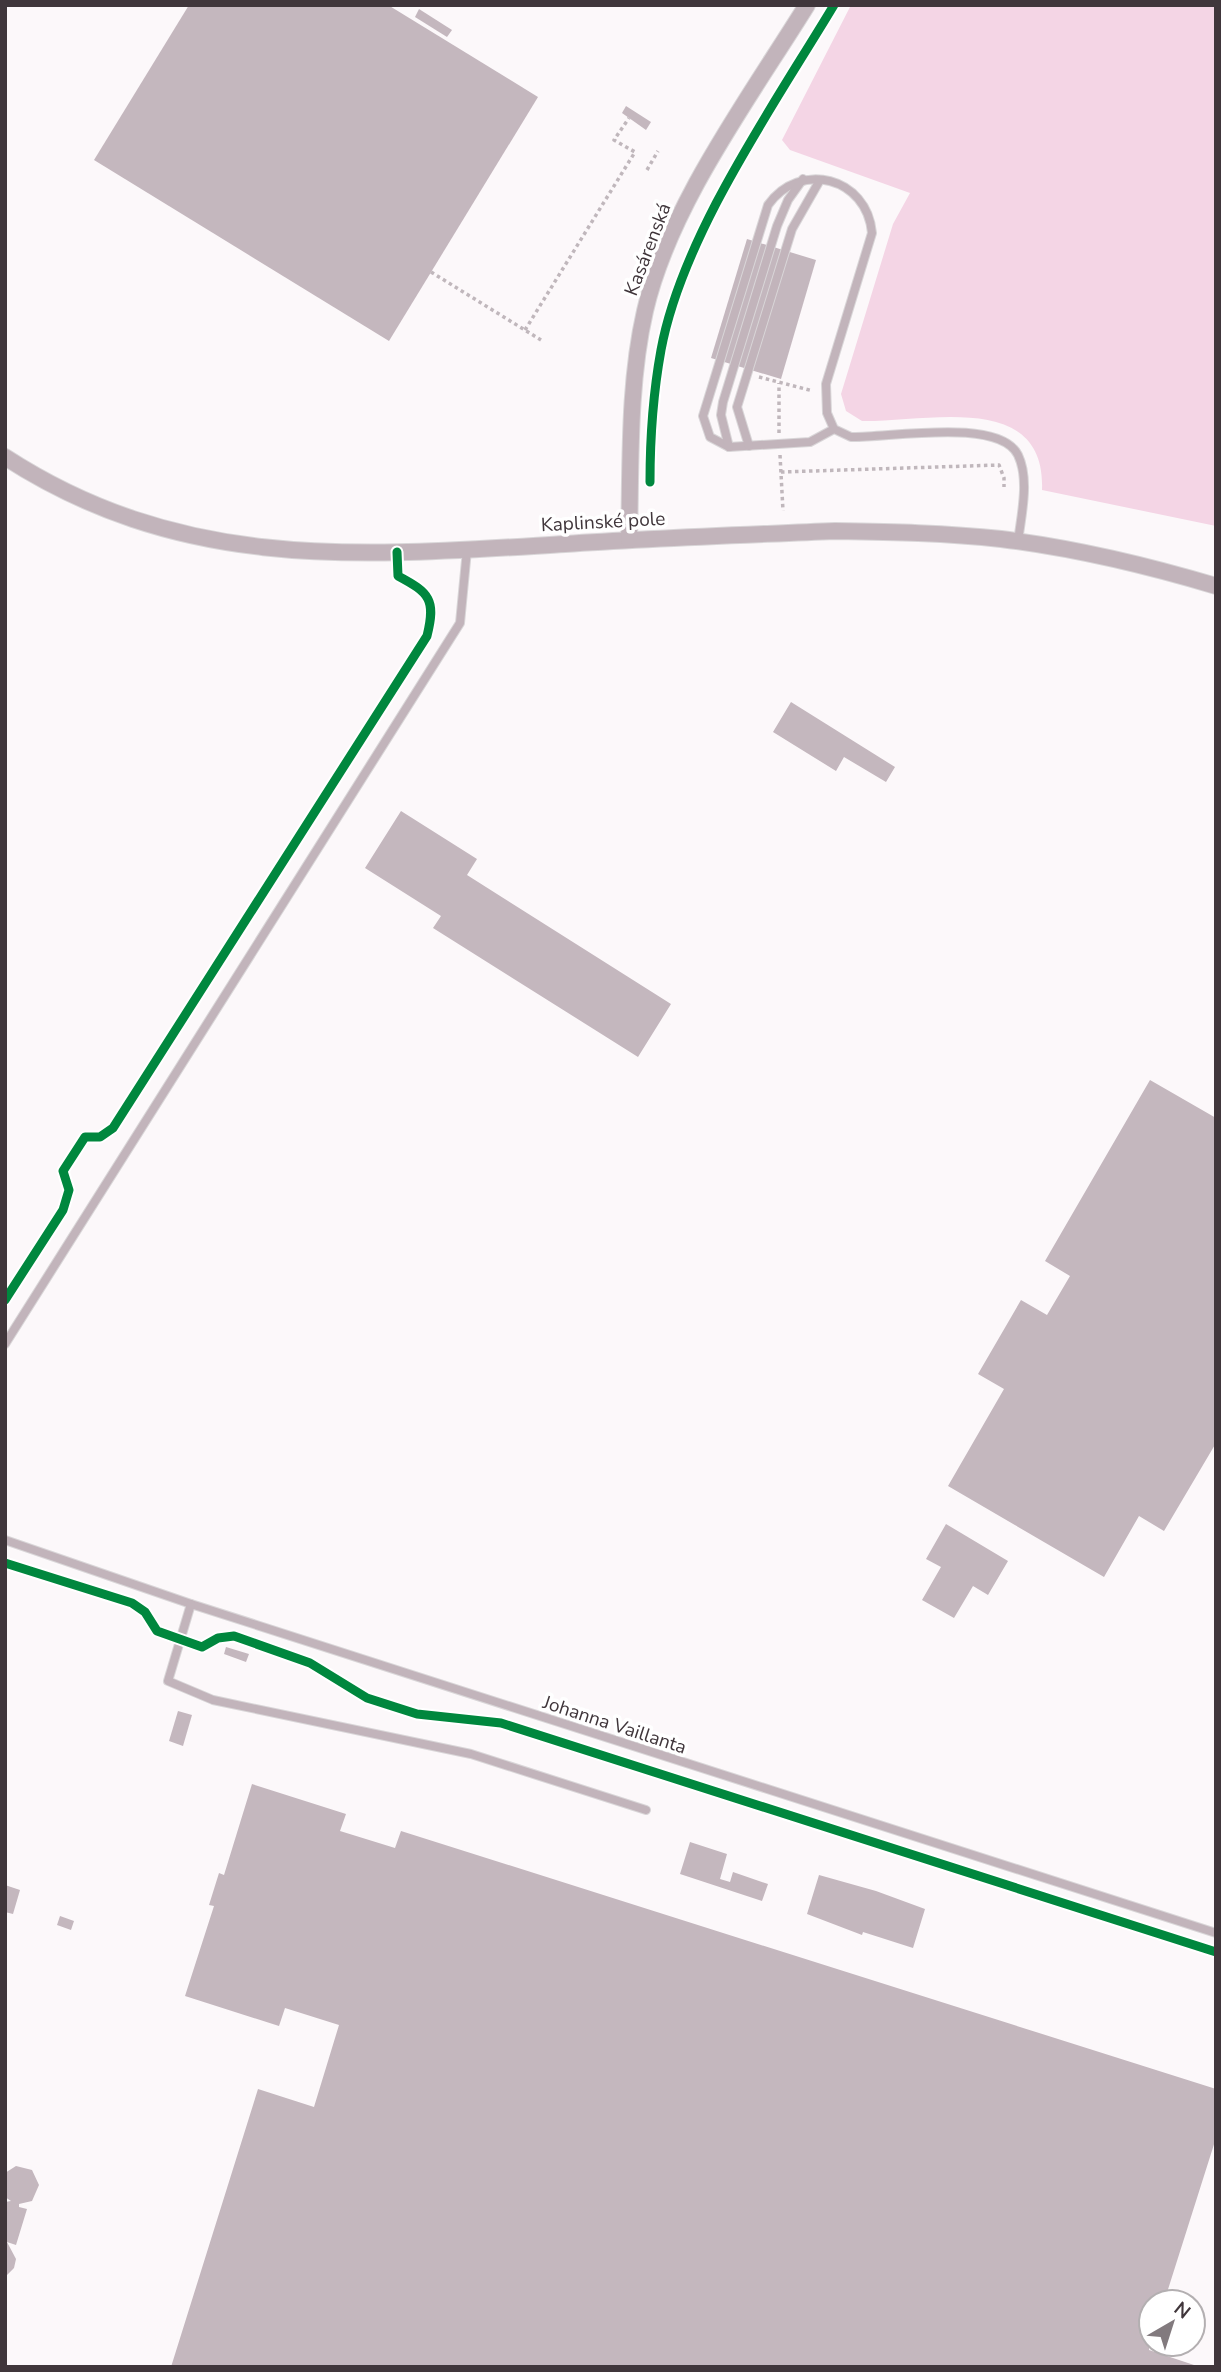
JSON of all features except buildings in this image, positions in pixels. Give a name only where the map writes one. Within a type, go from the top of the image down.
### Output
[{"type":"street","name":"Kasárenská","points":[[629,540],[636,361],[645,309],[682,212],[807,5]]},
{"type":"street","name":"Kaplinské pole","points":[[5,457],[94,505],[159,528],[242,547],[339,554],[835,531],[950,535],[1018,542],[1124,561],[1216,586]]},
{"type":"lane","points":[[729,447],[722,415],[723,402],[770,246],[785,206],[803,179]]},
{"type":"lane","points":[[834,429],[810,442],[729,447],[719,444],[705,428],[703,416],[768,205],[788,183],[803,179],[820,180],[848,189],[866,208],[871,221],[872,233],[825,392],[827,413],[834,429],[851,437],[981,432],[1003,439],[1018,454],[1021,464],[1023,498],[1018,542]]},
{"type":"lane","points":[[749,446],[737,407],[792,229],[820,180]]},
{"type":"lane","points":[[5,1344],[460,623],[467,550]]},
{"type":"lane","name":"Johanna Vaillanta","points":[[5,1540],[191,1604],[1216,1933]]},
{"type":"lane","points":[[191,1604],[168,1681],[214,1700],[471,1754],[646,1810]]},
{"type":"path","points":[[525,330],[635,152],[614,140],[629,118]]},
{"type":"path","points":[[647,170],[658,151]]},
{"type":"path","points":[[431,272],[541,340]]},
{"type":"path","points":[[747,373],[800,389],[825,392]]},
{"type":"path","points":[[783,511],[781,474],[999,465],[1004,487]]},
{"type":"shaded area","points":[[851,5],[1216,5],[1216,526],[1042,490],[1038,458],[1025,437],[1004,424],[978,418],[949,417],[862,421],[846,411],[841,394],[893,224],[910,193],[790,150],[782,140]]},
{"type":"cycle path","points":[[650,482],[652,416],[661,350],[688,262],[733,172],[834,5]]},
{"type":"cycle path","points":[[5,1300],[63,1210],[69,1190],[63,1171],[85,1137],[100,1137],[113,1128],[427,636],[431,614],[428,599],[417,587],[398,576],[397,552]]},
{"type":"cycle path","points":[[5,1563],[132,1603],[145,1612],[157,1631],[202,1647],[218,1638],[234,1636],[310,1663],[367,1698],[417,1714],[501,1723],[1216,1952]]}]
